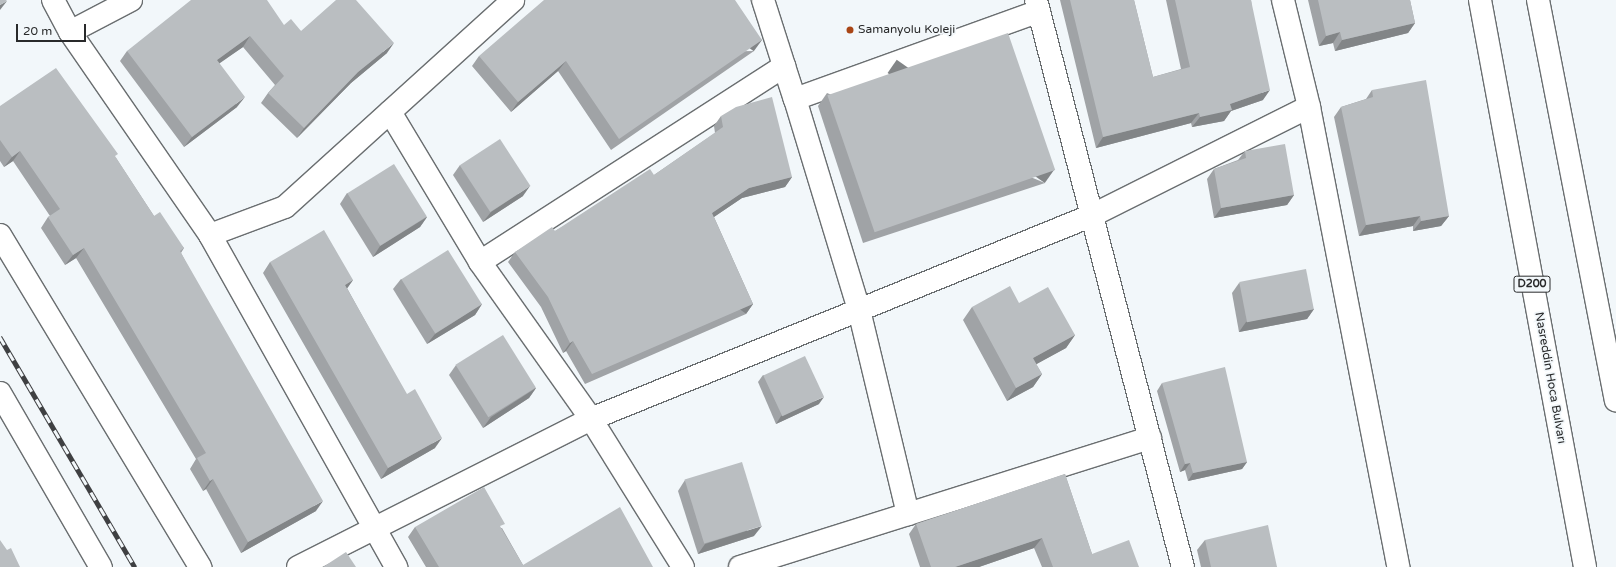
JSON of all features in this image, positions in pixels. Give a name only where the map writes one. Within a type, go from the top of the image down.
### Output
[{"type":"main road","points":[[53,0],[70,32],[210,235],[372,527],[396,567]]},
{"type":"main road","points":[[70,32],[131,0]]},
{"type":"main road","points":[[210,235],[285,206],[513,0]]},
{"type":"main road","points":[[763,0],[795,99],[859,310],[908,514]]},
{"type":"main road","points":[[1283,0],[1309,107],[1398,567]]},
{"type":"main road","name":"Nasreddin Hoca Bulvarı","points":[[1480,0],[1585,567]]},
{"type":"main road","points":[[1538,0],[1616,400]]},
{"type":"main road","points":[[795,99],[1038,6],[1183,567]]},
{"type":"main road","points":[[480,262],[784,66]]},
{"type":"main road","points":[[298,567],[372,527],[591,419],[1093,215],[1309,107]]},
{"type":"main road","points":[[390,112],[480,262],[591,419],[683,567]]},
{"type":"main road","points":[[0,235],[200,567]]},
{"type":"main road","points":[[0,393],[100,567]]},
{"type":"main road","points":[[740,567],[1150,438]]},
{"type":"building","points":[[0,0],[6,0],[7,1],[0,5]]},
{"type":"building","points":[[191,0],[267,0],[284,25],[291,19],[301,31],[336,0],[356,0],[394,43],[358,72],[304,128],[268,93],[284,76],[250,36],[217,60],[245,97],[192,137],[127,51]]},
{"type":"building","points":[[544,0],[735,0],[762,40],[619,139],[566,61],[518,102],[479,56]]},
{"type":"building","points":[[1070,0],[1134,0],[1153,77],[1190,67],[1175,0],[1251,0],[1270,90],[1230,104],[1232,110],[1200,117],[1199,113],[1103,137]]},
{"type":"building","points":[[1318,0],[1410,0],[1415,23],[1342,40],[1340,32],[1326,36]]},
{"type":"building","points":[[1008,33],[1055,170],[875,232],[827,95]]},
{"type":"building","points":[[56,68],[118,154],[115,156],[154,216],[160,212],[184,248],[180,251],[323,501],[248,542],[213,479],[210,481],[197,458],[206,453],[84,248],[73,255],[48,217],[60,209],[20,151],[12,157],[0,140],[0,106]]},
{"type":"building","points":[[1426,80],[1449,216],[1421,221],[1420,216],[1366,225],[1341,107],[1373,97],[1372,90]]},
{"type":"building","points":[[772,97],[792,177],[749,188],[712,213],[753,304],[592,374],[573,341],[570,343],[548,297],[515,252],[552,227],[555,231],[650,169],[654,175],[723,127],[721,116],[736,107]]},
{"type":"building","points":[[500,139],[530,186],[490,212],[460,165]]},
{"type":"building","points":[[1285,144],[1294,195],[1221,208],[1214,169],[1246,158],[1245,151]]},
{"type":"building","points":[[394,164],[427,217],[380,246],[347,193]]},
{"type":"building","points":[[324,230],[353,280],[345,285],[407,394],[415,389],[442,438],[388,468],[270,262]]},
{"type":"building","points":[[448,250],[482,304],[435,333],[401,279]]},
{"type":"building","points":[[1306,269],[1314,309],[1247,322],[1239,282]]},
{"type":"building","points":[[1010,286],[1019,303],[1048,287],[1075,335],[1033,358],[1042,374],[1016,388],[972,307]]},
{"type":"building","points":[[503,335],[536,388],[488,417],[456,365]]},
{"type":"building","points":[[805,356],[824,397],[782,416],[763,375]]},
{"type":"building","points":[[1225,367],[1247,462],[1193,473],[1190,463],[1185,464],[1162,383]]},
{"type":"building","points":[[742,462],[762,526],[704,544],[685,480]]},
{"type":"building","points":[[1065,474],[1092,554],[1129,540],[1139,567],[1053,567],[1042,538],[955,567],[931,567],[916,524]]},
{"type":"building","points":[[484,487],[505,524],[500,526],[523,565],[620,507],[653,567],[439,567],[415,527]]},
{"type":"building","points":[[1268,525],[1277,567],[1211,567],[1205,540]]},
{"type":"building","points":[[0,540],[7,550],[11,548],[20,567],[0,567]]},
{"type":"building","points":[[346,552],[356,567],[323,567]]},
{"type":"railway","points":[[0,337],[135,567]]},
{"type":"place","name":"Samanyolu Koleji","points":[[850,30]]}]
